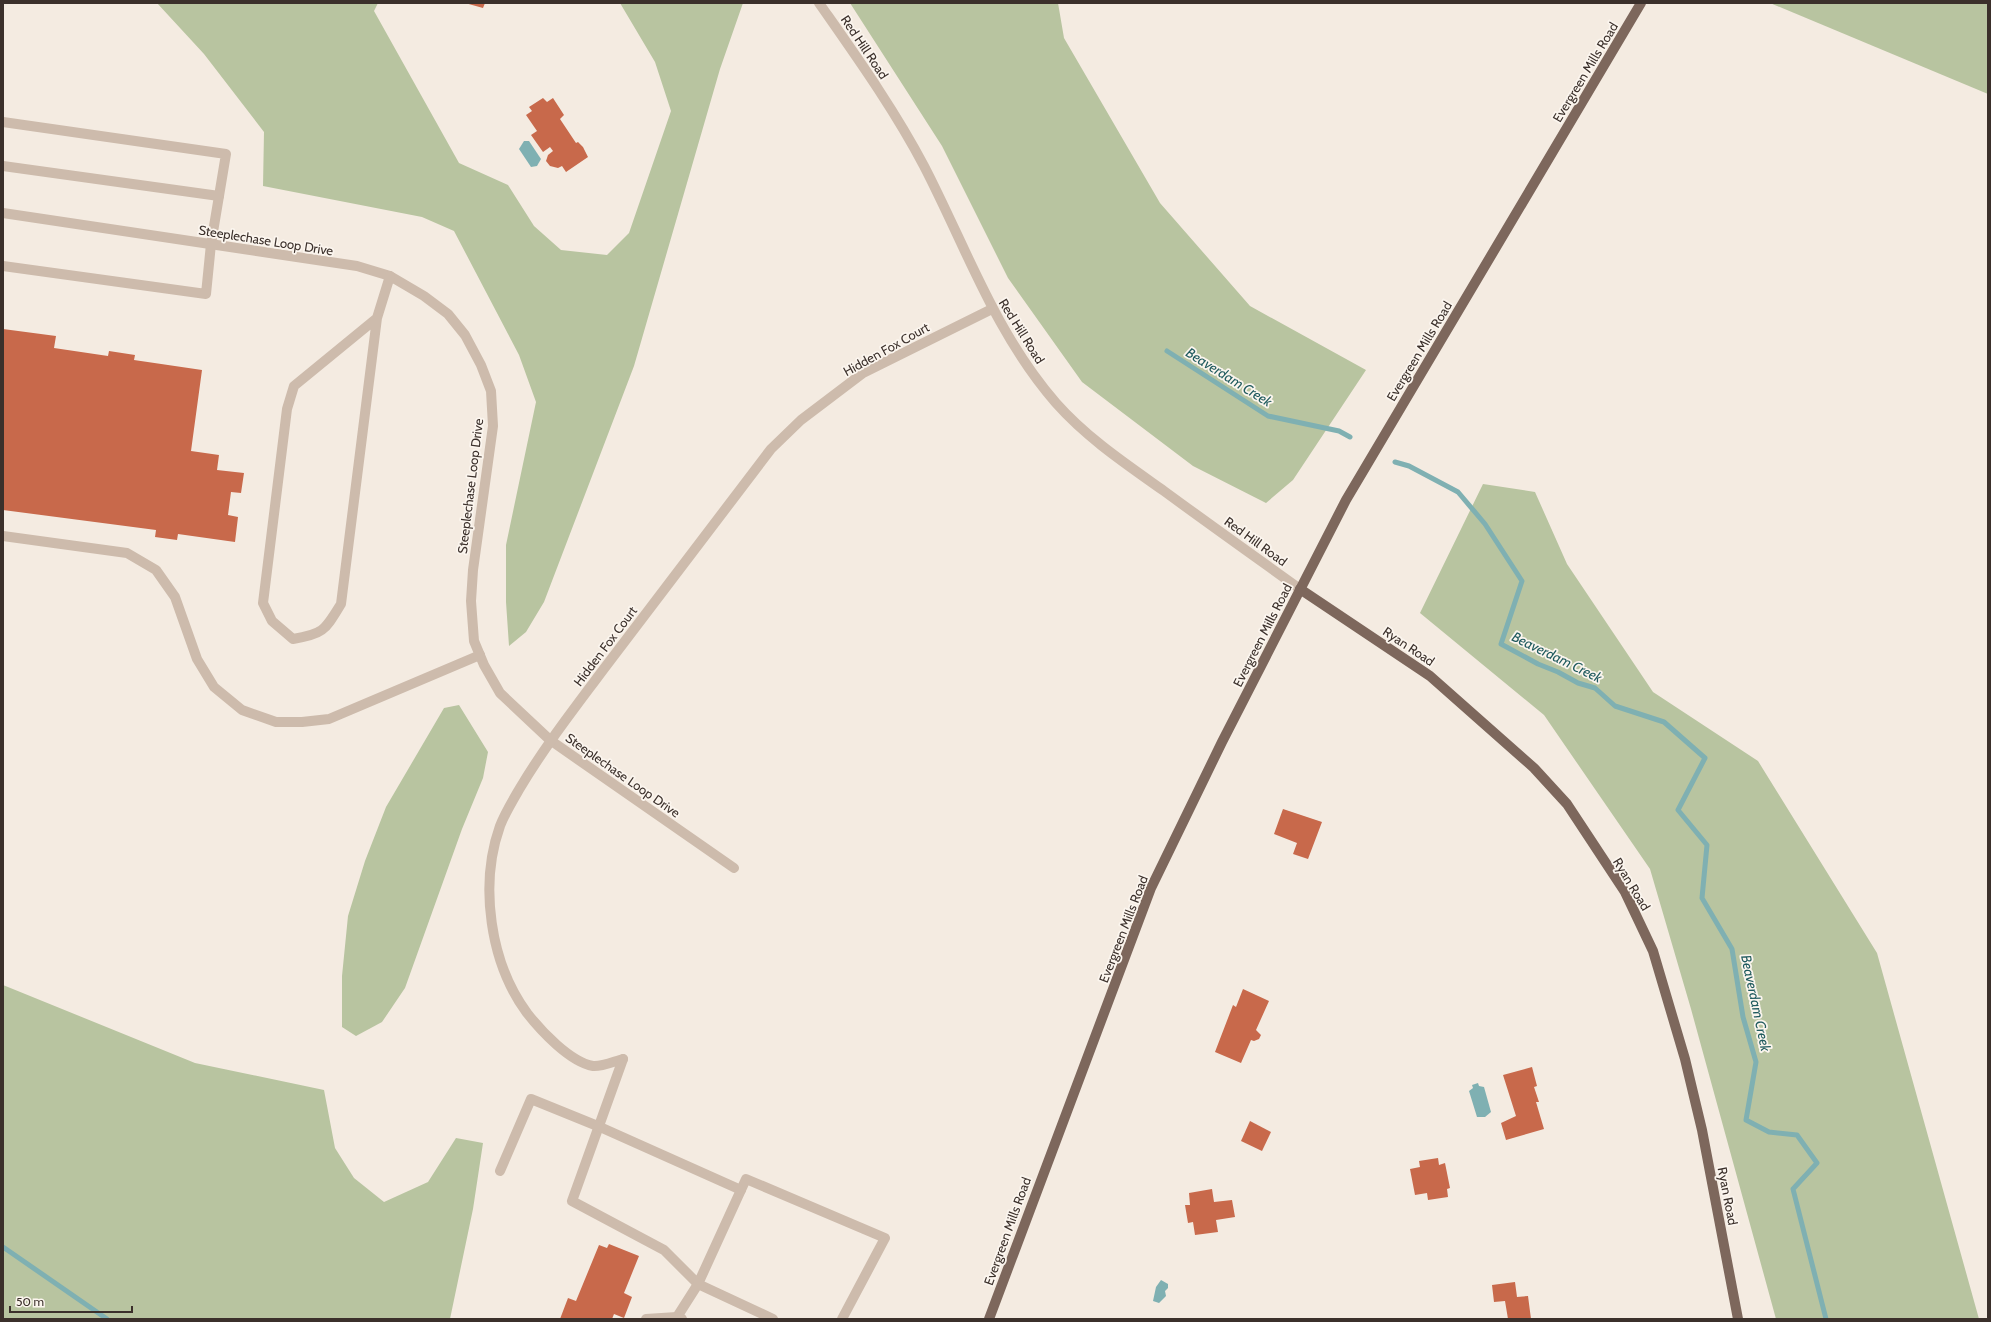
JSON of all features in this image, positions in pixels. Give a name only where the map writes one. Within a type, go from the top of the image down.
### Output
[{"type":"main road","name":"Evergreen Mills Road","points":[[989,1319],[1152,888],[1222,742],[1346,500],[1642,3]]},
{"type":"main road","name":"Ryan Road","points":[[1300,588],[1430,676],[1534,768],[1567,804],[1625,892],[1654,952],[1685,1059],[1703,1137],[1738,1319]]},
{"type":"street","name":"Red Hill Road","points":[[819,3],[886,100],[925,167],[992,309],[1016,350],[1056,403],[1084,432],[1300,588]]},
{"type":"street","points":[[3,122],[226,154],[211,244],[206,294],[3,266]]},
{"type":"street","points":[[3,166],[219,196]]},
{"type":"street","name":"Steeplechase Loop Drive","points":[[3,213],[357,266],[390,276],[424,296],[448,314],[465,335],[481,365],[491,391],[493,426],[473,570],[471,601],[474,641],[480,655],[500,692],[550,740],[734,868]]},
{"type":"street","points":[[377,318],[294,386],[287,409],[263,603],[272,621],[293,639],[314,635],[327,628],[341,604],[377,318],[390,276]]},
{"type":"street","name":"Hidden Fox Court","points":[[600,1127],[606,1105],[624,1059],[594,1066],[572,1057],[549,1038],[526,1012],[501,960],[492,929],[489,890],[492,860],[500,826],[550,740],[771,449],[796,424],[830,397],[863,374],[992,309]]},
{"type":"street","points":[[3,536],[127,553],[156,570],[175,597],[197,659],[214,687],[242,710],[276,722],[302,722],[329,719],[480,655]]},
{"type":"street","points":[[500,1170],[531,1099],[600,1127],[741,1190]]},
{"type":"street","points":[[600,1127],[572,1201],[664,1250],[698,1284],[773,1319]]},
{"type":"street","points":[[646,1319],[679,1318],[698,1284],[746,1179],[885,1238],[842,1319]]},
{"type":"green space","points":[[157,3],[378,3],[374,11],[459,163],[508,185],[534,226],[561,250],[607,255],[629,233],[671,111],[655,62],[620,3],[743,3],[720,69],[634,366],[544,602],[526,632],[509,646],[506,602],[506,545],[536,402],[519,355],[454,231],[422,217],[263,186],[264,132],[204,54]]},
{"type":"green space","points":[[850,3],[1058,3],[1064,38],[1160,203],[1250,306],[1366,370],[1293,480],[1266,503],[1193,466],[1082,382],[1008,278],[942,146]]},
{"type":"green space","points":[[1770,3],[1988,3],[1988,94]]},
{"type":"green space","points":[[1483,484],[1535,492],[1567,564],[1653,692],[1758,761],[1877,953],[1979,1319],[1776,1319],[1691,1009],[1650,869],[1544,715],[1420,613]]},
{"type":"green space","points":[[459,705],[488,752],[483,778],[462,829],[405,988],[382,1022],[356,1036],[342,1027],[342,976],[348,916],[365,861],[386,807],[444,708]]},
{"type":"green space","points":[[3,985],[195,1063],[324,1090],[335,1148],[354,1178],[384,1202],[428,1182],[456,1138],[483,1143],[473,1209],[450,1319],[3,1319]]},
{"type":"water","points":[[524,141],[529,141],[541,159],[537,166],[531,167],[519,149]]},
{"type":"water","points":[[1478,1083],[1479,1086],[1484,1087],[1491,1112],[1485,1117],[1477,1117],[1469,1091],[1473,1088],[1472,1085]]},
{"type":"water","points":[[1161,1280],[1168,1284],[1168,1288],[1165,1291],[1166,1296],[1159,1303],[1153,1301],[1156,1287]]},
{"type":"building","points":[[465,3],[485,3],[483,8]]},
{"type":"building","points":[[543,98],[547,102],[553,98],[564,115],[560,119],[576,143],[578,142],[583,147],[588,157],[566,172],[562,166],[558,168],[550,166],[546,161],[548,155],[553,151],[550,147],[543,152],[531,135],[537,131],[526,115],[532,111],[529,107]]},
{"type":"building","points":[[3,329],[56,336],[54,348],[108,356],[109,351],[135,355],[134,360],[202,370],[191,451],[219,455],[217,470],[244,473],[241,493],[231,492],[228,515],[238,517],[235,542],[178,534],[177,540],[155,537],[156,530],[3,510]]},
{"type":"building","points":[[1283,809],[1322,822],[1308,859],[1293,854],[1297,843],[1274,834]]},
{"type":"building","points":[[1243,989],[1269,1001],[1256,1030],[1261,1035],[1259,1039],[1254,1041],[1251,1040],[1241,1063],[1215,1052],[1233,1005],[1236,1007]]},
{"type":"building","points":[[1532,1067],[1537,1086],[1534,1087],[1539,1102],[1536,1102],[1544,1129],[1506,1140],[1501,1123],[1516,1116],[1503,1075]]},
{"type":"building","points":[[1250,1121],[1271,1132],[1262,1151],[1241,1141]]},
{"type":"building","points":[[1438,1158],[1439,1165],[1445,1163],[1450,1188],[1447,1189],[1448,1197],[1428,1200],[1427,1193],[1415,1195],[1410,1169],[1420,1167],[1419,1161]]},
{"type":"building","points":[[1212,1189],[1214,1202],[1232,1200],[1235,1217],[1216,1220],[1218,1232],[1195,1235],[1193,1222],[1188,1223],[1185,1205],[1190,1205],[1189,1193]]},
{"type":"building","points":[[609,1244],[639,1256],[624,1293],[632,1297],[624,1318],[614,1314],[612,1319],[560,1319],[568,1298],[576,1301],[599,1245],[607,1248]]},
{"type":"building","points":[[1515,1282],[1517,1297],[1528,1296],[1531,1319],[1508,1319],[1505,1301],[1494,1302],[1492,1285]]},
{"type":"waterway","name":"Beaverdam Creek","points":[[1167,351],[1268,416],[1339,431],[1350,437]]},
{"type":"waterway","name":"Beaverdam Creek","points":[[1395,462],[1409,466],[1458,492],[1485,524],[1522,581],[1501,644],[1578,683],[1595,688],[1615,706],[1664,722],[1705,758],[1678,810],[1707,845],[1702,898],[1732,949],[1743,1017],[1756,1062],[1746,1120],[1769,1132],[1797,1135],[1817,1163],[1793,1189],[1826,1319]]},
{"type":"waterway","points":[[3,1247],[107,1319]]}]
